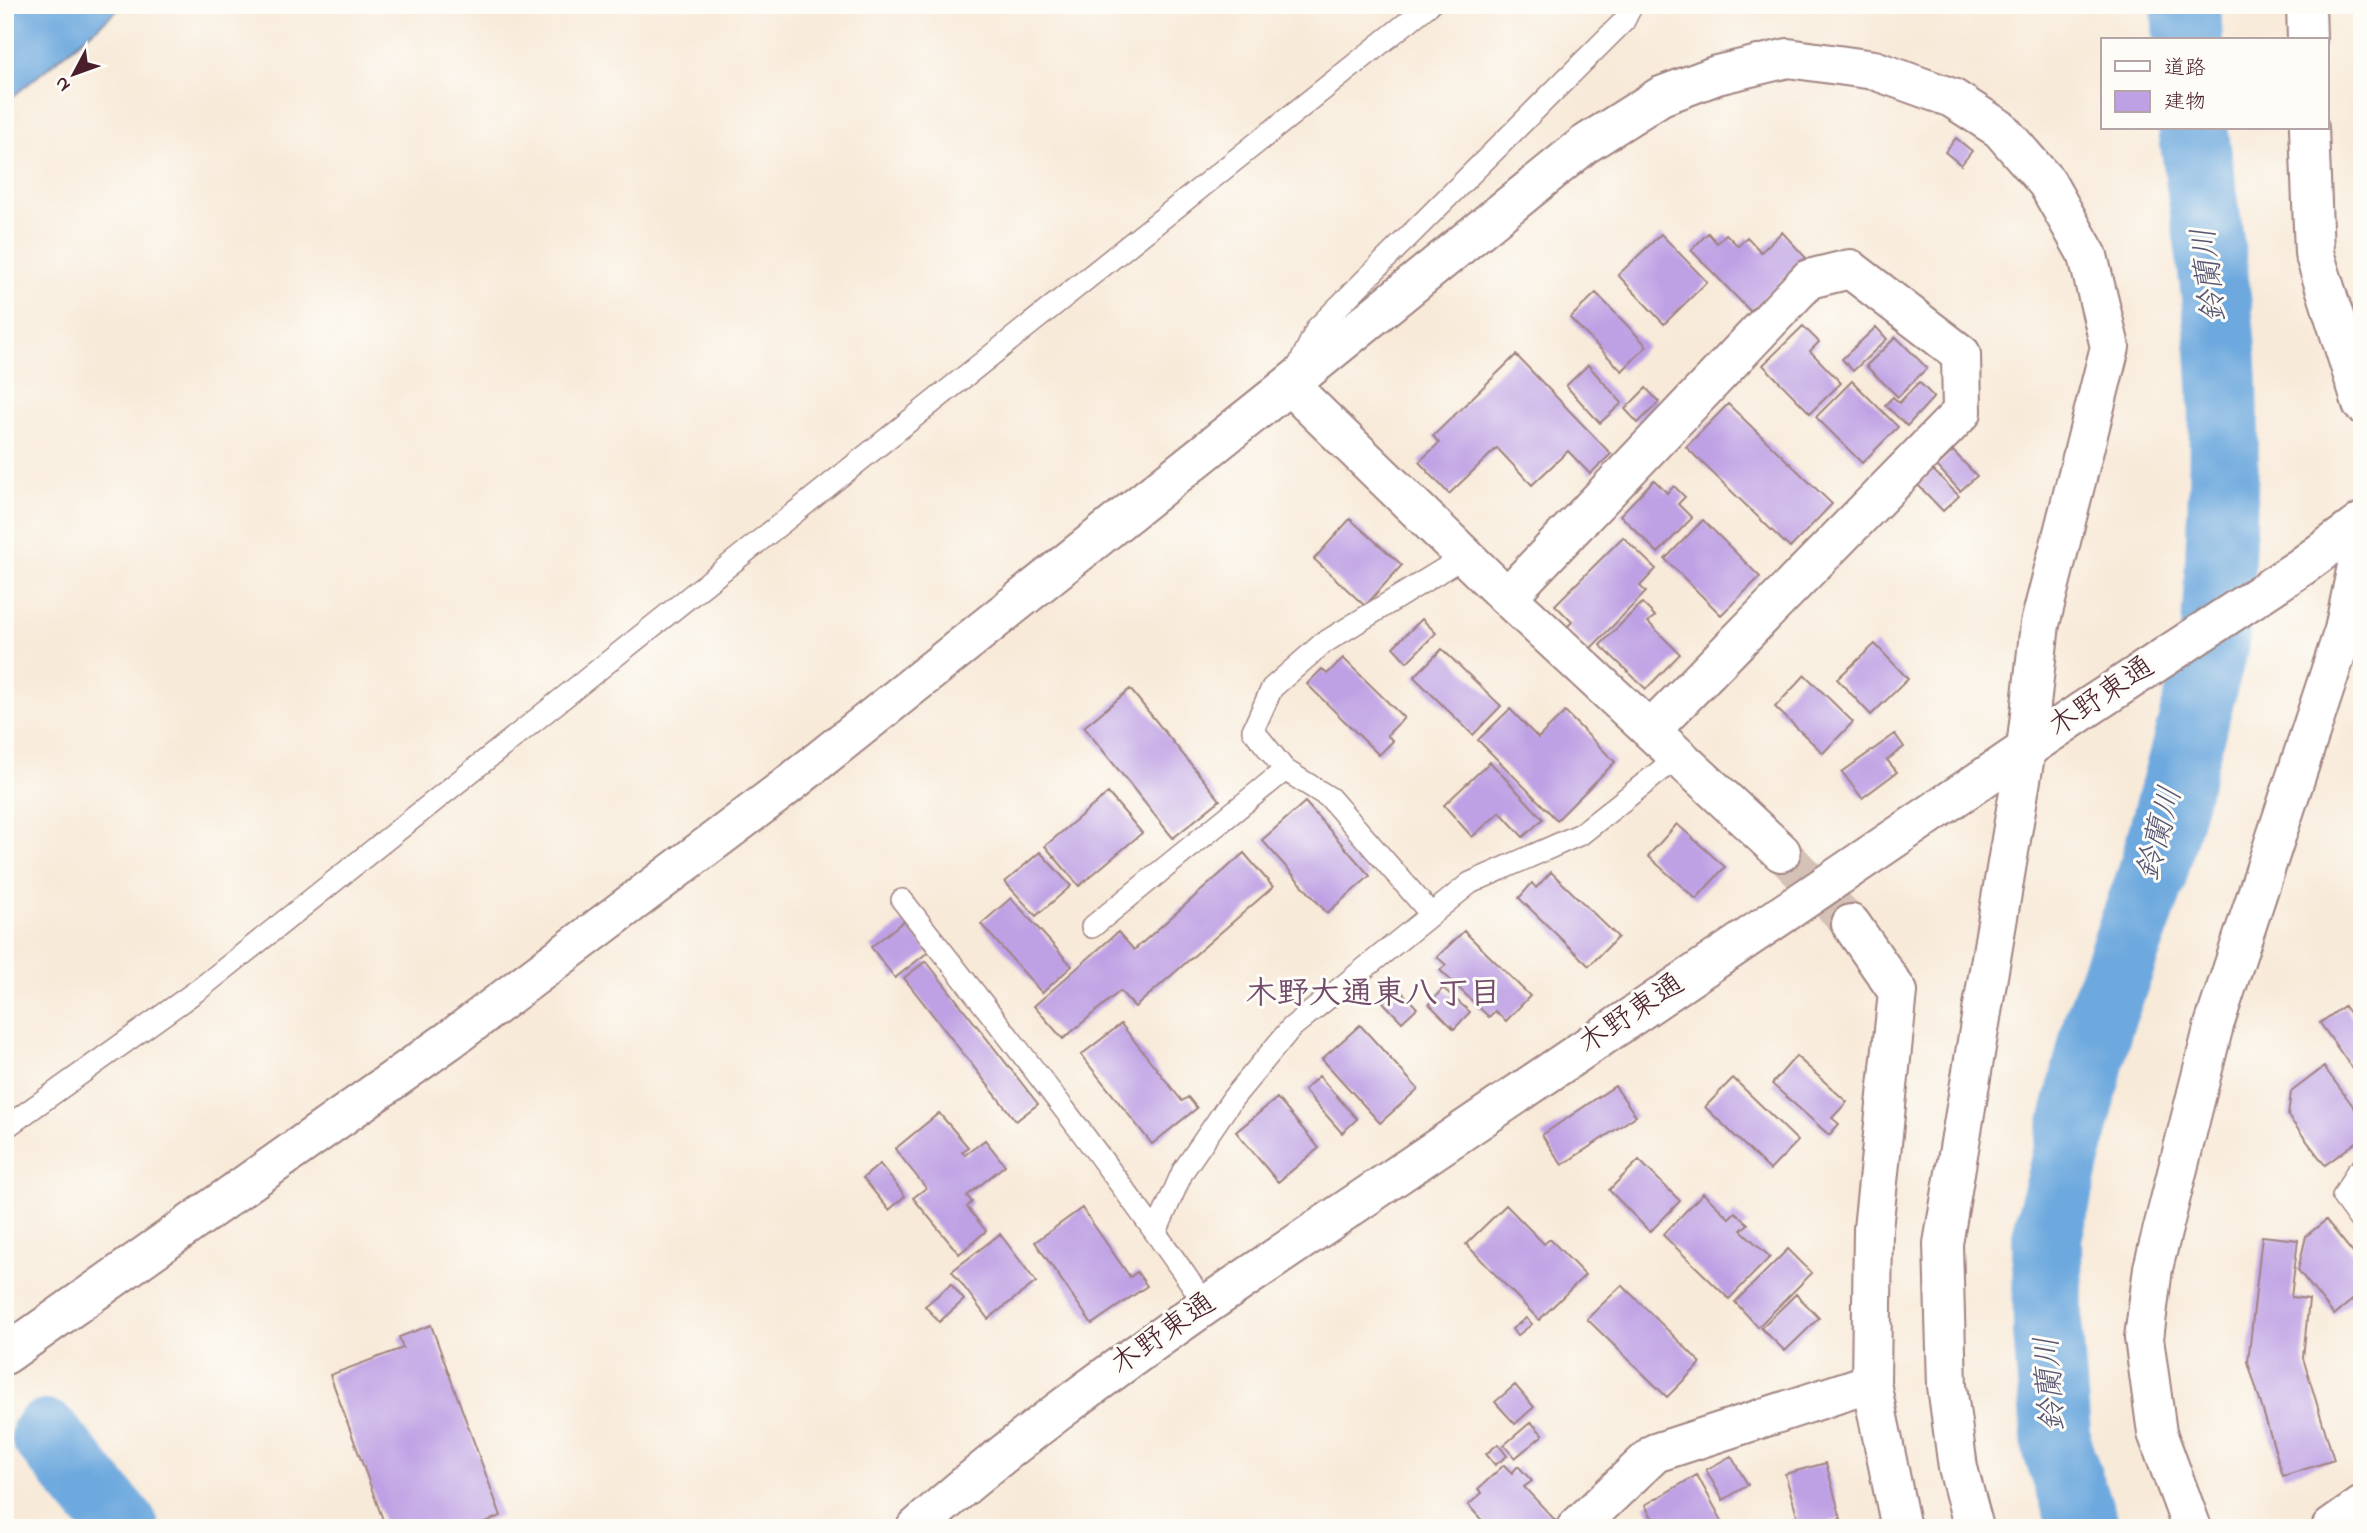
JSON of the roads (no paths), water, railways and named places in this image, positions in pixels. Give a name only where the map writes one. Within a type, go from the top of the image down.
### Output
[{"type":"street","points":[[2306,5],[2307,38]]},
{"type":"street","points":[[5,1355],[451,1039],[782,790],[1289,385],[1584,145],[1661,96],[1717,75],[1788,58],[1874,70],[1952,97],[2000,129],[2047,183],[2088,256],[2110,347],[2040,624],[2026,750],[1944,1244],[1947,1386],[1958,1468],[1973,1528]]},
{"type":"street","points":[[2309,130],[2314,253],[2362,404]]},
{"type":"street","points":[[1507,597],[1809,279],[1850,269],[1961,354],[1962,412],[1651,730]]},
{"type":"street","points":[[1289,385],[1507,597],[1781,852]]},
{"type":"street","name":"木野東通","points":[[916,1528],[1086,1390],[1206,1305],[2301,566],[2362,522]]},
{"type":"street","points":[[2192,1528],[2157,1433],[2144,1338],[2153,1268],[2214,1026],[2344,631],[2362,541]]},
{"type":"street","points":[[1850,924],[1898,992],[1872,1228],[1871,1383],[1901,1528]]},
{"type":"street","points":[[1576,1528],[1655,1453],[1871,1383]]},
{"type":"street","points":[[2331,1528],[2362,1506]]},
{"type":"lane","points":[[5,1128],[202,987],[1429,5]]},
{"type":"lane","points":[[1289,385],[1317,328],[1623,21],[1632,5]]},
{"type":"lane","points":[[1431,914],[1330,798],[1285,770],[1253,730],[1272,688],[1322,643],[1465,556]]},
{"type":"lane","points":[[1156,1232],[1183,1171],[1233,1098],[1291,1028],[1470,883],[1581,834],[1679,756]]},
{"type":"lane","points":[[1092,927],[1285,770]]},
{"type":"lane","points":[[902,900],[1079,1127],[1206,1305]]},
{"type":"lane","points":[[2362,1168],[2356,1173],[2343,1197],[2362,1223]]},
{"type":"water","points":[[5,5],[124,5],[5,103]]},
{"type":"waterway","name":"鈴蘭川","points":[[2186,5],[2188,38]]},
{"type":"waterway","name":"鈴蘭川","points":[[2085,1528],[2057,1448],[2048,1331],[2047,1237],[2098,1025],[2151,879],[2216,630],[2224,464],[2222,365],[2214,276],[2193,130]]},
{"type":"waterway","points":[[46,1435],[124,1528]]},
{"type":"tunnel","points":[[1781,852],[1851,924]]},
{"type":"district","name":"木野大通東八丁目","points":[[1373,995]]}]
